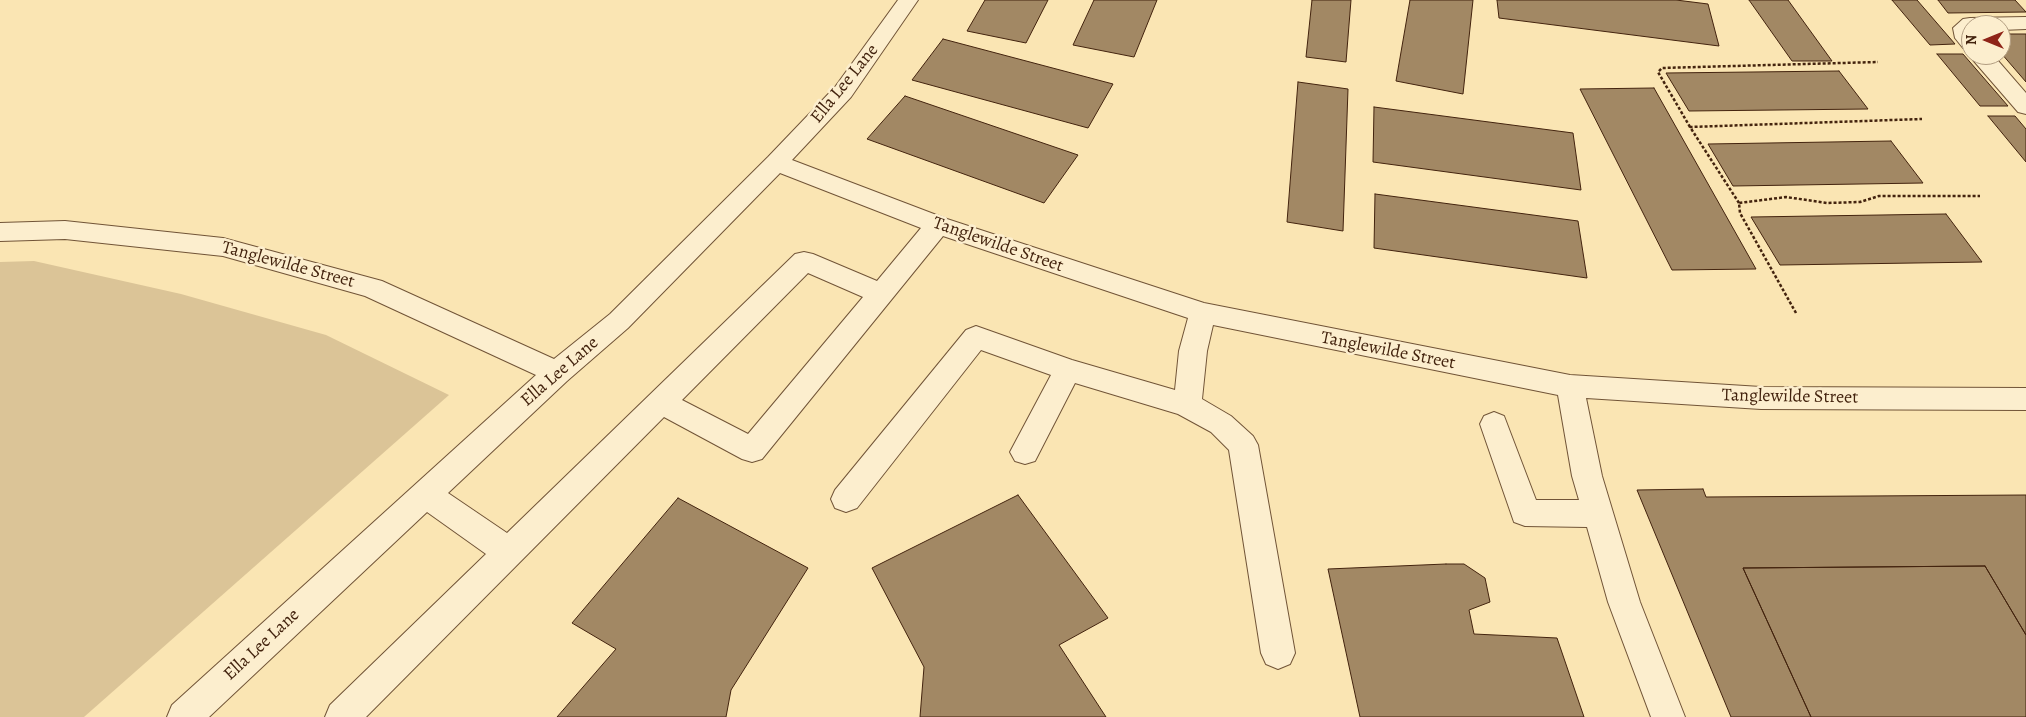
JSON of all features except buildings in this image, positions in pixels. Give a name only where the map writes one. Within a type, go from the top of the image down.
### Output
[{"type":"street","name":"Ella Lee Lane","points":[[184,717],[557,373],[619,321],[776,163],[842,92],[898,17],[908,0]]},
{"type":"street","points":[[2011,23],[2026,23]]},
{"type":"street","points":[[1990,65],[2026,107]]},
{"type":"street","name":"Tanglewilde Street","points":[[776,163],[938,225],[1203,313],[1570,386],[1761,398],[2026,399]]},
{"type":"street","points":[[661,402],[752,450],[938,225]]},
{"type":"street","name":"Tanglewilde Street","points":[[0,232],[65,230],[223,247],[374,288],[557,373]]},
{"type":"street","points":[[342,717],[804,260],[882,294]]},
{"type":"street","points":[[1187,404],[1193,351],[1203,313]]},
{"type":"street","points":[[846,499],[976,337],[1068,370],[1187,404],[1221,424],[1244,445],[1278,653]]},
{"type":"street","points":[[1025,452],[1068,370]]},
{"type":"street","points":[[1570,386],[1587,476],[1624,602],[1668,717]]},
{"type":"street","points":[[1494,424],[1525,513],[1598,514]]},
{"type":"street","points":[[426,494],[509,552]]},
{"type":"path","points":[[1796,313],[1740,213],[1739,203],[1706,154],[1658,72],[1662,68],[1878,62]]},
{"type":"path","points":[[1690,127],[1922,119]]},
{"type":"path","points":[[1739,203],[1786,197],[1827,203],[1860,202],[1879,196],[1980,196]]},
{"type":"shaded area","points":[[34,261],[181,294],[326,335],[449,395],[84,717],[0,717],[0,262]]}]
